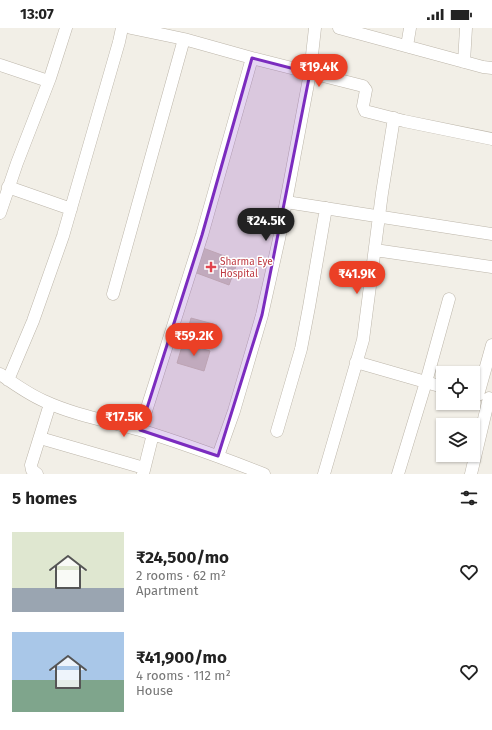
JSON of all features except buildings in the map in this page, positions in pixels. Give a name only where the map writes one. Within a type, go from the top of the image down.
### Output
[{"type":"street","points":[[0,213],[8,187],[48,81],[66,28]]},
{"type":"street","points":[[122,28],[63,236],[33,321],[4,377],[19,388],[50,404],[85,416],[153,434],[218,456],[264,474]]},
{"type":"street","points":[[131,28],[184,39],[363,86],[366,90],[363,106],[365,111],[492,139]]},
{"type":"street","points":[[218,456],[234,411],[262,315],[279,239],[310,73],[315,28]]},
{"type":"street","points":[[339,28],[355,30],[464,62],[492,68]]},
{"type":"street","points":[[407,46],[410,28]]},
{"type":"street","points":[[464,62],[466,28]]},
{"type":"street","points":[[113,294],[184,39]]},
{"type":"street","points":[[140,430],[202,235],[252,58]]},
{"type":"street","points":[[0,65],[48,81]]},
{"type":"street","points":[[324,474],[364,333],[379,216],[394,118]]},
{"type":"street","points":[[8,187],[71,209]]},
{"type":"street","points":[[286,202],[492,234]]},
{"type":"street","points":[[277,431],[301,349],[311,300],[326,208]]},
{"type":"street","points":[[375,250],[492,267]]},
{"type":"street","points":[[398,474],[449,299]]},
{"type":"street","points":[[471,474],[492,345]]},
{"type":"street","points":[[356,362],[436,385]]},
{"type":"street","points":[[37,474],[32,470],[31,465],[50,404]]},
{"type":"street","points":[[40,438],[143,471],[153,434]]},
{"type":"highlighted area","points":[[252,58],[310,73],[262,315],[218,456],[140,430],[202,235]]},
{"type":"place","name":"Sharma Eye Hospital","points":[[211,267]]}]
